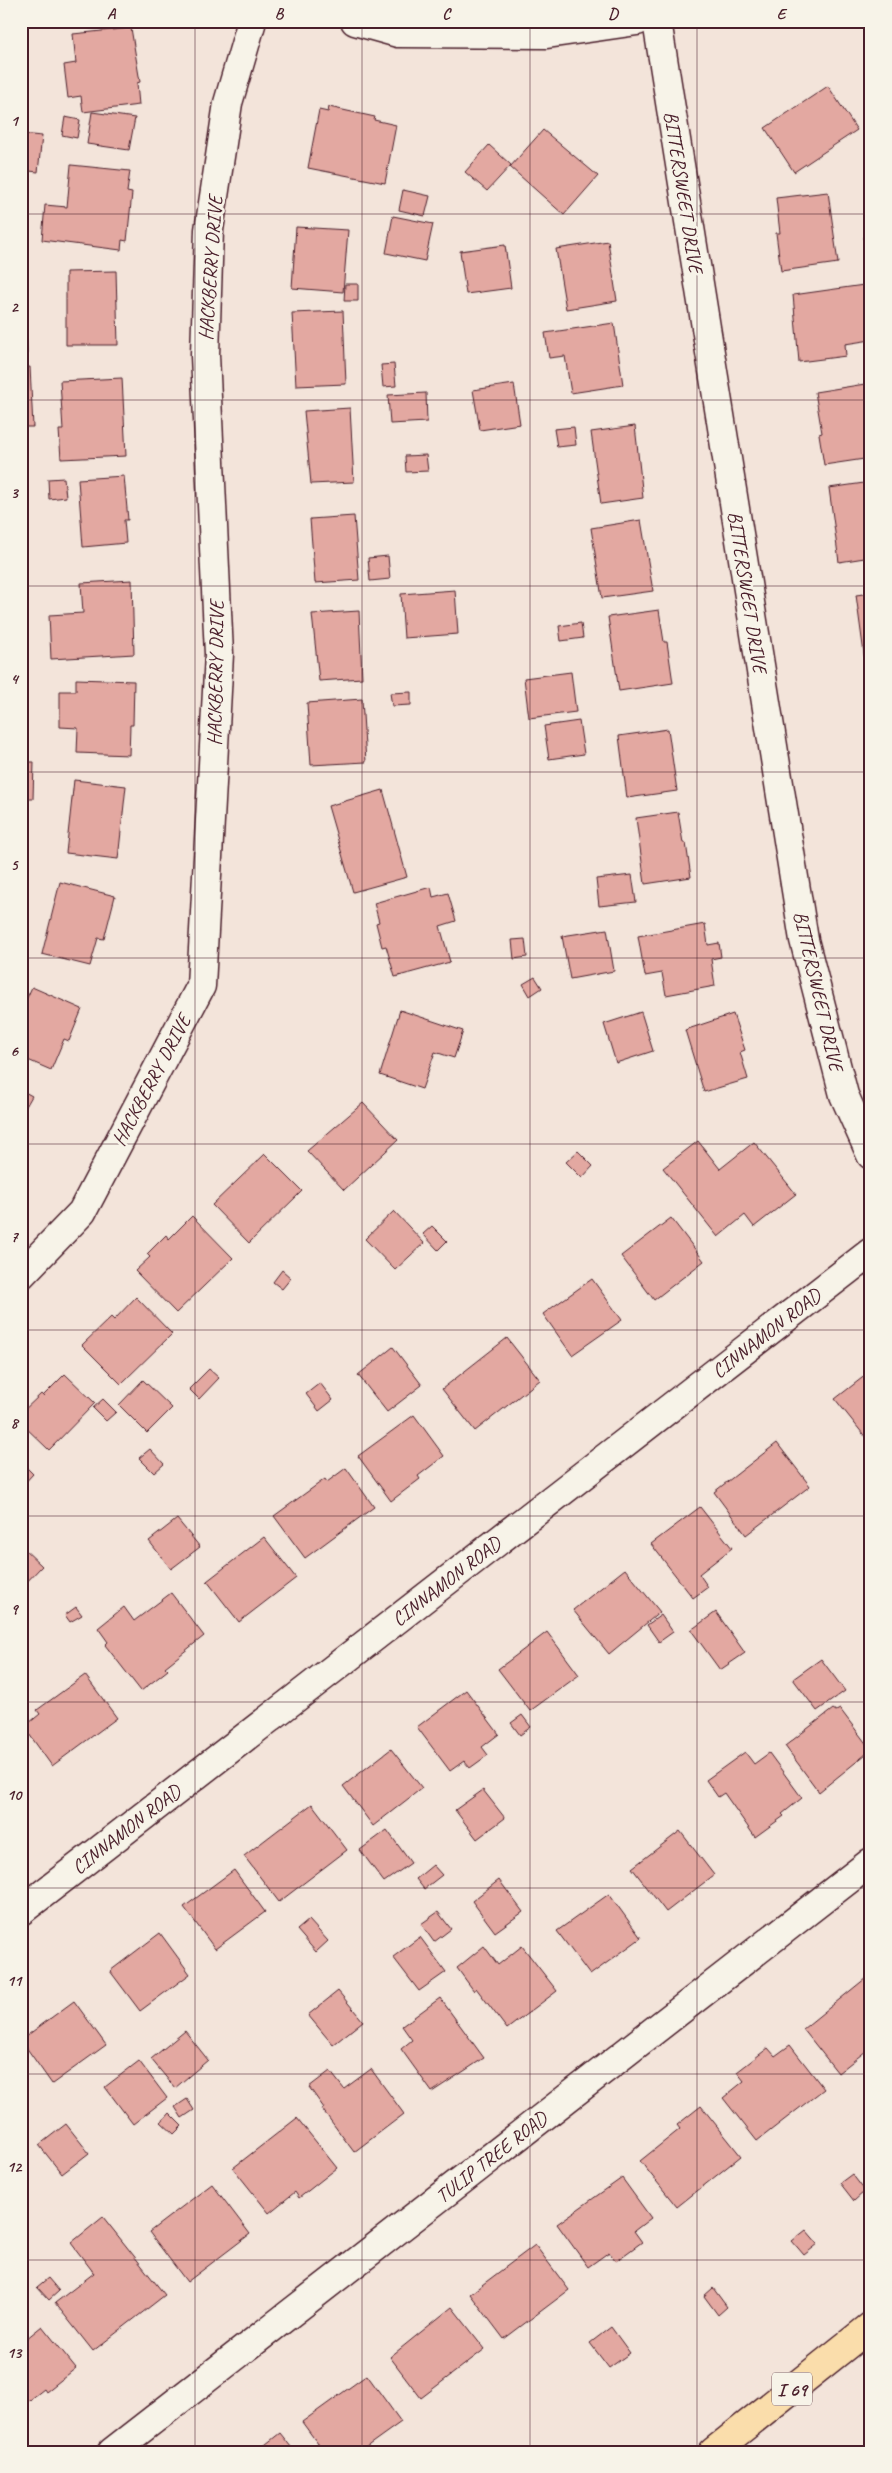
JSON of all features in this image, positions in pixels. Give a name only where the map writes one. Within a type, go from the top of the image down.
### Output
[{"type":"highway","name":"I 69","points":[[713,2452],[871,2326]]},
{"type":"street","name":"HACKBERRY DRIVE","points":[[21,1275],[82,1212],[201,986],[220,654],[205,356],[209,230],[228,103],[252,21]]},
{"type":"street","points":[[355,21],[398,33],[547,34],[636,21]]},
{"type":"street","name":"BITTERSWEET DRIVE","points":[[656,21],[804,940],[844,1095],[871,1155]]},
{"type":"street","name":"CINNAMON ROAD","points":[[21,1910],[871,1252]]},
{"type":"street","name":"TULIP TREE ROAD","points":[[112,2452],[871,1862]]},
{"type":"building","points":[[131,28],[140,82],[137,83],[139,105],[83,112],[81,96],[68,98],[64,65],[76,63],[73,34]]},
{"type":"building","points":[[828,86],[857,130],[794,172],[765,128]]},
{"type":"building","points":[[329,107],[375,117],[374,120],[396,125],[385,183],[308,168],[319,110],[328,112]]},
{"type":"building","points":[[92,112],[135,118],[129,150],[87,144]]},
{"type":"building","points":[[65,117],[80,120],[77,138],[62,135]]},
{"type":"building","points":[[543,130],[598,176],[564,215],[510,167]]},
{"type":"building","points":[[21,134],[42,136],[38,172],[21,170]]},
{"type":"building","points":[[489,145],[511,165],[487,191],[465,172]]},
{"type":"building","points":[[71,165],[130,171],[127,192],[132,193],[127,241],[122,240],[121,250],[42,240],[45,205],[67,207]]},
{"type":"building","points":[[403,190],[430,196],[425,216],[399,210]]},
{"type":"building","points":[[828,192],[838,263],[781,271],[776,233],[780,233],[776,198]]},
{"type":"building","points":[[393,216],[433,224],[425,261],[386,253]]},
{"type":"building","points":[[296,227],[348,230],[343,292],[292,288]]},
{"type":"building","points":[[871,236],[871,270],[868,270],[864,237]]},
{"type":"building","points":[[608,241],[617,301],[566,309],[556,249]]},
{"type":"building","points":[[505,245],[511,288],[466,294],[460,251]]},
{"type":"building","points":[[116,271],[118,345],[66,345],[66,272]]},
{"type":"building","points":[[345,284],[358,284],[358,301],[344,301]]},
{"type":"building","points":[[871,284],[871,340],[845,344],[846,356],[799,362],[793,295]]},
{"type":"building","points":[[343,311],[346,384],[296,386],[292,313]]},
{"type":"building","points":[[21,319],[26,319],[27,356],[21,356]]},
{"type":"building","points":[[614,323],[623,385],[571,393],[565,356],[549,358],[545,333]]},
{"type":"building","points":[[394,364],[396,386],[383,387],[381,365]]},
{"type":"building","points":[[30,367],[33,427],[21,427],[21,368]]},
{"type":"building","points":[[122,378],[126,456],[61,459],[59,430],[63,430],[60,381]]},
{"type":"building","points":[[514,384],[520,424],[480,430],[473,390]]},
{"type":"building","points":[[865,384],[871,409],[871,458],[824,465],[819,434],[822,433],[815,392]]},
{"type":"building","points":[[426,393],[427,422],[390,424],[388,395]]},
{"type":"building","points":[[350,408],[354,482],[311,484],[304,411]]},
{"type":"building","points":[[635,426],[643,498],[601,504],[591,432]]},
{"type":"building","points":[[574,427],[576,445],[557,447],[554,429]]},
{"type":"building","points":[[426,455],[428,471],[406,472],[405,456]]},
{"type":"building","points":[[124,476],[128,520],[124,520],[126,543],[83,547],[78,479]]},
{"type":"building","points":[[64,478],[66,497],[49,499],[48,479]]},
{"type":"building","points":[[871,482],[871,557],[839,562],[829,488]]},
{"type":"building","points":[[354,516],[359,580],[315,583],[310,519]]},
{"type":"building","points":[[641,520],[653,591],[602,598],[591,528]]},
{"type":"building","points":[[388,556],[390,579],[370,581],[368,558]]},
{"type":"building","points":[[132,580],[134,654],[51,659],[49,615],[83,613],[81,583]]},
{"type":"building","points":[[455,590],[458,634],[404,638],[401,594]]},
{"type":"building","points":[[871,593],[871,660],[865,661],[856,595]]},
{"type":"building","points":[[659,610],[664,642],[667,642],[673,683],[619,691],[608,617]]},
{"type":"building","points":[[359,611],[362,678],[319,681],[312,614]]},
{"type":"building","points":[[581,623],[583,638],[561,641],[559,626]]},
{"type":"building","points":[[571,672],[576,712],[529,718],[524,678]]},
{"type":"building","points":[[76,679],[134,681],[133,725],[130,725],[129,755],[77,753],[78,728],[60,727],[60,691],[76,691]]},
{"type":"building","points":[[411,692],[411,705],[392,706],[390,693]]},
{"type":"building","points":[[362,699],[366,762],[311,765],[307,703]]},
{"type":"building","points":[[579,721],[584,754],[549,759],[544,726]]},
{"type":"building","points":[[668,729],[677,791],[627,798],[619,736]]},
{"type":"building","points":[[21,762],[34,762],[33,799],[21,799]]},
{"type":"building","points":[[74,780],[126,786],[118,859],[66,853]]},
{"type":"building","points":[[383,790],[407,877],[353,892],[328,806]]},
{"type":"building","points":[[678,812],[683,843],[686,843],[691,877],[645,884],[636,818]]},
{"type":"building","points":[[632,875],[636,902],[599,906],[596,879]]},
{"type":"building","points":[[60,882],[115,896],[104,939],[98,938],[90,966],[42,954]]},
{"type":"building","points":[[431,887],[433,897],[448,893],[456,921],[440,926],[450,962],[395,977],[386,946],[382,947],[376,923],[379,922],[374,903]]},
{"type":"building","points":[[705,924],[708,945],[719,943],[721,957],[711,959],[715,986],[666,995],[662,973],[645,976],[638,936]]},
{"type":"building","points":[[607,929],[614,971],[570,979],[562,936]]},
{"type":"building","points":[[525,939],[527,957],[514,959],[512,940]]},
{"type":"building","points":[[535,977],[542,988],[530,996],[523,984]]},
{"type":"building","points":[[32,987],[82,1009],[69,1041],[64,1039],[51,1070],[21,1057],[21,1011]]},
{"type":"building","points":[[400,1010],[463,1031],[454,1058],[435,1052],[422,1089],[380,1075]]},
{"type":"building","points":[[641,1012],[653,1051],[616,1063],[604,1024]]},
{"type":"building","points":[[733,1014],[745,1050],[740,1052],[748,1079],[704,1092],[685,1030]]},
{"type":"building","points":[[21,1090],[32,1096],[21,1115]]},
{"type":"building","points":[[363,1103],[398,1140],[344,1190],[307,1151]]},
{"type":"building","points":[[698,1141],[720,1169],[754,1142],[796,1194],[754,1227],[745,1215],[718,1237],[663,1168]]},
{"type":"building","points":[[578,1151],[593,1166],[582,1178],[566,1162]]},
{"type":"building","points":[[265,1154],[302,1191],[249,1243],[212,1205]]},
{"type":"building","points":[[394,1211],[424,1243],[395,1270],[365,1239]]},
{"type":"building","points":[[192,1216],[233,1258],[176,1313],[135,1271],[150,1257],[147,1254],[166,1235],[169,1239]]},
{"type":"building","points":[[671,1218],[704,1261],[654,1300],[621,1256]]},
{"type":"building","points":[[432,1226],[447,1241],[438,1250],[423,1234]]},
{"type":"building","points":[[282,1270],[291,1278],[282,1289],[273,1282]]},
{"type":"building","points":[[592,1279],[622,1320],[572,1355],[543,1314]]},
{"type":"building","points":[[136,1297],[172,1334],[121,1384],[82,1345],[111,1317],[114,1320]]},
{"type":"building","points":[[507,1338],[540,1380],[475,1431],[442,1389]]},
{"type":"building","points":[[393,1347],[422,1385],[387,1412],[358,1375]]},
{"type":"building","points":[[209,1369],[219,1378],[199,1399],[189,1389]]},
{"type":"building","points":[[871,1371],[871,1444],[835,1399]]},
{"type":"building","points":[[65,1374],[95,1403],[49,1450],[21,1423],[21,1413],[41,1394],[43,1396]]},
{"type":"building","points":[[143,1380],[172,1408],[147,1433],[119,1405]]},
{"type":"building","points":[[320,1383],[333,1400],[319,1411],[306,1394]]},
{"type":"building","points":[[103,1399],[116,1412],[106,1421],[93,1408]]},
{"type":"building","points":[[414,1415],[444,1456],[418,1476],[420,1479],[391,1501],[358,1456]]},
{"type":"building","points":[[777,1443],[810,1486],[746,1535],[714,1492]]},
{"type":"building","points":[[150,1449],[164,1464],[154,1473],[139,1458]]},
{"type":"building","points":[[21,1462],[33,1474],[21,1487]]},
{"type":"building","points":[[346,1468],[374,1507],[305,1558],[274,1516],[325,1479],[327,1482]]},
{"type":"building","points":[[700,1507],[732,1548],[699,1574],[708,1587],[693,1598],[651,1544]]},
{"type":"building","points":[[177,1519],[200,1547],[171,1569],[149,1541]]},
{"type":"building","points":[[264,1537],[296,1578],[239,1622],[207,1581]]},
{"type":"building","points":[[21,1546],[42,1566],[22,1587],[21,1586]]},
{"type":"building","points":[[625,1569],[660,1612],[609,1654],[573,1610]]},
{"type":"building","points":[[171,1593],[204,1636],[165,1667],[168,1670],[141,1691],[105,1645],[108,1642],[98,1628],[124,1607],[134,1621]]},
{"type":"building","points":[[76,1607],[82,1615],[70,1622],[65,1615]]},
{"type":"building","points":[[716,1612],[745,1653],[720,1670],[691,1630]]},
{"type":"building","points":[[661,1615],[673,1632],[659,1642],[647,1625]]},
{"type":"building","points":[[547,1632],[579,1675],[530,1711],[498,1669]]},
{"type":"building","points":[[821,1659],[845,1691],[817,1711],[793,1679]]},
{"type":"building","points":[[85,1675],[117,1718],[52,1766],[24,1727],[40,1714],[37,1710]]},
{"type":"building","points":[[466,1690],[499,1734],[482,1747],[488,1755],[470,1768],[464,1761],[450,1771],[417,1727]]},
{"type":"building","points":[[833,1709],[836,1711],[840,1709],[871,1750],[819,1792],[785,1746]]},
{"type":"building","points":[[522,1715],[531,1727],[520,1735],[511,1723]]},
{"type":"building","points":[[391,1749],[422,1788],[373,1826],[343,1786]]},
{"type":"building","points":[[745,1752],[754,1764],[769,1753],[802,1798],[782,1814],[784,1816],[755,1837],[724,1793],[718,1797],[706,1780]]},
{"type":"building","points":[[483,1790],[505,1818],[477,1839],[455,1810]]},
{"type":"building","points":[[312,1804],[347,1850],[279,1902],[244,1856]]},
{"type":"building","points":[[387,1830],[411,1863],[384,1882],[360,1850]]},
{"type":"building","points":[[680,1831],[714,1875],[666,1912],[632,1868]]},
{"type":"building","points":[[433,1865],[442,1875],[424,1889],[416,1879]]},
{"type":"building","points":[[234,1870],[265,1912],[215,1949],[184,1907]]},
{"type":"building","points":[[499,1880],[523,1912],[495,1932],[472,1901]]},
{"type":"building","points":[[609,1894],[641,1938],[590,1975],[557,1931]]},
{"type":"building","points":[[438,1912],[451,1929],[434,1942],[421,1924]]},
{"type":"building","points":[[309,1920],[328,1941],[316,1952],[297,1930]]},
{"type":"building","points":[[160,1933],[190,1974],[140,2011],[110,1971]]},
{"type":"building","points":[[420,1937],[446,1972],[419,1991],[393,1957]]},
{"type":"building","points":[[484,1946],[498,1965],[522,1946],[557,1991],[507,2029],[476,1988],[474,1991],[457,1968]]},
{"type":"building","points":[[866,1978],[871,1984],[871,2047],[838,2073],[803,2029]]},
{"type":"building","points":[[338,1991],[363,2021],[333,2045],[308,2015]]},
{"type":"building","points":[[440,1998],[484,2058],[432,2092],[401,2049],[412,2040],[402,2026]]},
{"type":"building","points":[[74,2001],[106,2045],[52,2084],[21,2040]]},
{"type":"building","points":[[185,2031],[208,2060],[175,2088],[151,2059]]},
{"type":"building","points":[[790,2045],[824,2089],[757,2141],[723,2098],[744,2081],[737,2072],[768,2048],[775,2056]]},
{"type":"building","points":[[139,2061],[167,2098],[133,2124],[105,2087]]},
{"type":"building","points":[[371,2069],[404,2114],[354,2152],[322,2109],[324,2108],[309,2087],[330,2071],[344,2089]]},
{"type":"building","points":[[187,2099],[194,2110],[182,2118],[175,2107]]},
{"type":"building","points":[[701,2106],[741,2156],[677,2207],[640,2161],[680,2129],[677,2125]]},
{"type":"building","points":[[169,2113],[182,2126],[174,2134],[161,2122]]},
{"type":"building","points":[[297,2118],[337,2168],[299,2198],[295,2192],[269,2213],[233,2168]]},
{"type":"building","points":[[66,2124],[89,2153],[62,2174],[39,2145]]},
{"type":"building","points":[[852,2174],[865,2191],[854,2201],[840,2183]]},
{"type":"building","points":[[622,2178],[651,2218],[634,2231],[642,2242],[616,2261],[609,2252],[588,2267],[557,2224]]},
{"type":"building","points":[[212,2184],[250,2234],[187,2282],[149,2232]]},
{"type":"building","points":[[103,2217],[165,2295],[93,2351],[55,2303],[94,2273],[71,2243]]},
{"type":"building","points":[[806,2230],[818,2244],[804,2255],[792,2241]]},
{"type":"building","points":[[535,2245],[569,2290],[504,2339],[470,2294]]},
{"type":"building","points":[[48,2278],[59,2291],[49,2300],[37,2287]]},
{"type":"building","points":[[713,2288],[727,2307],[718,2315],[704,2296]]},
{"type":"building","points":[[452,2307],[485,2349],[421,2398],[390,2357]]},
{"type":"building","points":[[42,2326],[76,2368],[46,2392],[44,2389],[21,2407],[21,2343]]},
{"type":"building","points":[[611,2327],[630,2353],[609,2368],[590,2343]]},
{"type":"building","points":[[367,2375],[401,2422],[362,2450],[364,2452],[324,2452],[302,2422]]},
{"type":"building","points":[[280,2433],[295,2452],[256,2452]]}]
